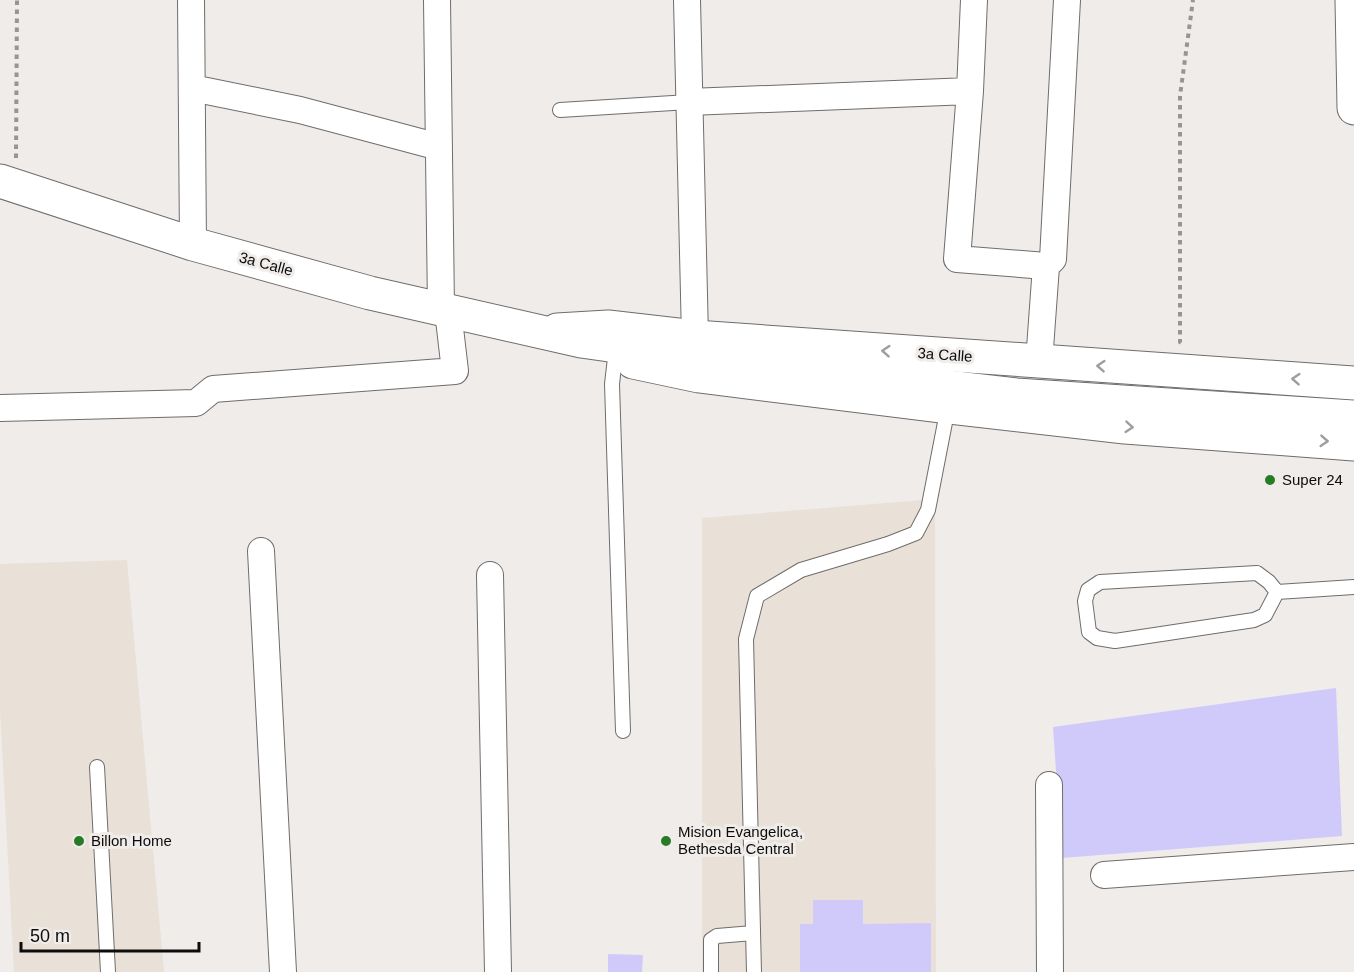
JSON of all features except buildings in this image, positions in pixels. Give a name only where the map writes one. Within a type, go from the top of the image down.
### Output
[{"type":"street","points":[[191,0],[193,244]]},
{"type":"street","points":[[0,408],[196,403],[213,389],[454,371],[445,310],[437,0]]},
{"type":"street","points":[[687,0],[695,337]]},
{"type":"street","points":[[974,0],[970,91],[957,260],[1046,266],[1053,260],[1067,0]]},
{"type":"street","points":[[1352,0],[1354,108]]},
{"type":"street","points":[[192,88],[300,110],[439,147]]},
{"type":"street","points":[[689,102],[970,91]]},
{"type":"street","name":"3a Calle","points":[[8,184],[193,244],[370,293],[581,341],[722,361],[1016,395],[1354,417]]},
{"type":"street","points":[[1039,362],[1046,266]]},
{"type":"street","name":"3a Calle","points":[[546,333],[608,327],[695,337],[1354,383]]},
{"type":"street","name":"3a Calle","points":[[546,333],[582,352],[699,376],[1125,427],[1354,444]]},
{"type":"street","points":[[261,551],[283,972]]},
{"type":"street","points":[[490,575],[498,972]]},
{"type":"street","points":[[1049,785],[1050,972]]},
{"type":"street","points":[[1104,875],[1354,857]]},
{"type":"lane","points":[[560,110],[689,102]]},
{"type":"lane","points":[[615,358],[612,384],[623,732]]},
{"type":"lane","points":[[754,972],[746,639],[757,596],[801,570],[888,544],[916,533],[928,510],[948,407]]},
{"type":"lane","points":[[1257,573],[1277,592],[1266,615],[1254,620],[1115,641],[1097,638],[1089,632],[1085,601],[1088,590],[1100,582],[1257,573]]},
{"type":"lane","points":[[1277,592],[1354,587]]},
{"type":"lane","points":[[97,767],[108,972]]},
{"type":"lane","points":[[711,972],[711,940],[717,936],[753,933]]},
{"type":"path","points":[[8,184],[17,0]]},
{"type":"path","points":[[1180,342],[1180,96],[1193,0]]},
{"type":"shaded area","points":[[935,499],[936,972],[702,972],[702,518]]},
{"type":"shaded area","name":"Billon Home","points":[[127,560],[164,972],[14,972],[0,709],[0,564]]},
{"type":"place","name":"Super 24","points":[[1270,480]]},
{"type":"place","name":"Billon Home","points":[[79,841]]},
{"type":"place","name":"Mision Evangelica, Bethesda Central","points":[[666,841]]}]
